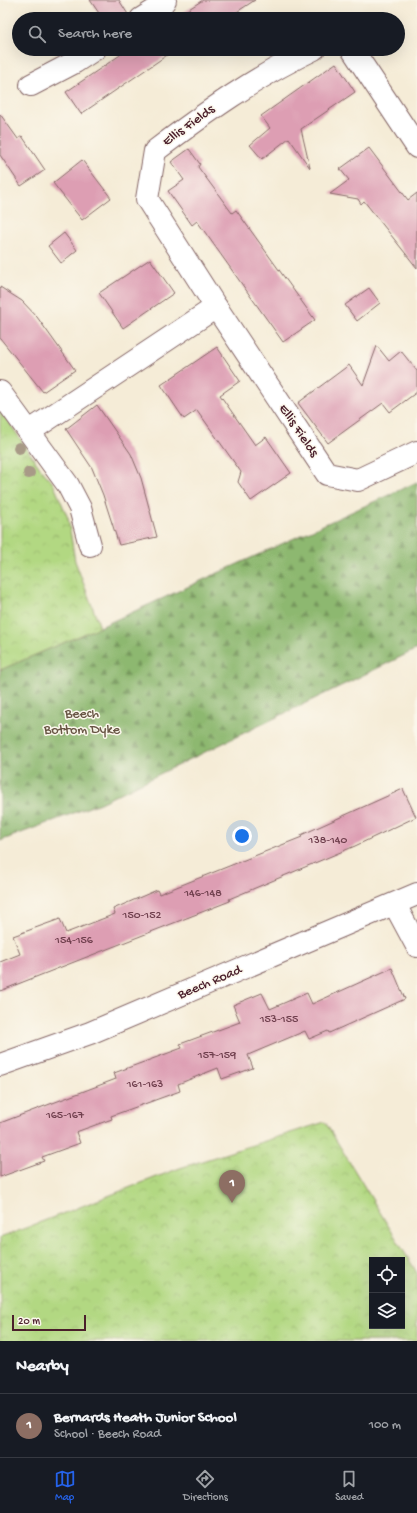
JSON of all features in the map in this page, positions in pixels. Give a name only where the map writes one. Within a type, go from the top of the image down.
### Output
[{"type":"street","points":[[152,12],[160,7],[165,0]]},
{"type":"street","points":[[31,85],[85,56]]},
{"type":"street","name":"Ellis Fields","points":[[299,56],[278,66],[196,119],[155,151],[147,199],[216,307],[327,474],[358,480],[417,452]]},
{"type":"street","points":[[357,56],[417,147]]},
{"type":"street","points":[[30,431],[216,307]]},
{"type":"street","points":[[0,392],[68,485],[80,508],[90,545]]},
{"type":"street","name":"Beech Road","points":[[0,1065],[90,1033],[395,905],[417,894]]},
{"type":"street","points":[[395,905],[417,946]]},
{"type":"green space","points":[[0,409],[40,468],[53,483],[68,518],[75,561],[100,627],[0,670]]},
{"type":"green space","name":"Beech Bottom Dyke","points":[[417,482],[417,649],[100,803],[0,841],[0,670],[100,627]]},
{"type":"green space","points":[[325,1122],[417,1273],[417,1341],[0,1341],[0,1238],[180,1168]]},
{"type":"building","points":[[90,0],[119,0],[126,12],[98,12]]},
{"type":"building","points":[[203,0],[255,0],[237,12],[184,12]]},
{"type":"building","points":[[119,56],[166,56],[81,114],[66,92]]},
{"type":"building","points":[[336,63],[355,92],[301,129],[310,168],[289,138],[262,159],[250,145],[270,128],[261,116]]},
{"type":"building","points":[[0,114],[18,139],[22,136],[45,170],[21,186],[0,155]]},
{"type":"building","points":[[369,148],[408,200],[417,193],[417,268],[364,201],[361,204],[358,199],[330,194],[349,180],[340,169]]},
{"type":"building","points":[[189,149],[200,164],[198,167],[232,213],[236,210],[315,320],[283,342],[197,221],[192,225],[168,191],[184,180],[171,162]]},
{"type":"building","points":[[82,160],[111,198],[82,220],[53,183]]},
{"type":"building","points":[[64,233],[77,250],[61,263],[48,246]]},
{"type":"building","points":[[150,259],[174,293],[123,328],[99,293]]},
{"type":"building","points":[[0,287],[22,301],[37,317],[75,370],[43,392],[0,338]]},
{"type":"building","points":[[369,288],[380,303],[357,321],[345,305]]},
{"type":"building","points":[[377,346],[389,361],[401,351],[417,371],[417,392],[390,412],[383,403],[328,443],[298,403],[349,365],[363,385]]},
{"type":"building","points":[[217,347],[240,381],[220,395],[255,445],[266,437],[291,473],[251,501],[238,482],[241,472],[197,410],[184,419],[161,385]]},
{"type":"building","points":[[97,405],[131,454],[141,478],[157,537],[119,545],[103,495],[92,468],[66,429]]},
{"type":"building","points":[[403,789],[416,817],[355,846],[229,899],[230,901],[0,991],[0,962],[20,954],[13,936],[60,919],[66,933],[115,914],[113,909],[157,890],[159,894],[302,837],[301,835]]},
{"type":"building","points":[[392,968],[405,999],[329,1033],[328,1031],[309,1039],[305,1031],[248,1055],[253,1068],[222,1079],[218,1068],[178,1084],[180,1091],[111,1116],[112,1119],[76,1132],[80,1143],[42,1157],[44,1161],[0,1177],[0,1123],[116,1079],[114,1073],[182,1048],[180,1044],[240,1022],[233,1005],[262,993],[270,1009],[307,993],[312,1004]]},
{"type":"place","name":"Bernards Heath Junior School","points":[[232,1203]]}]
